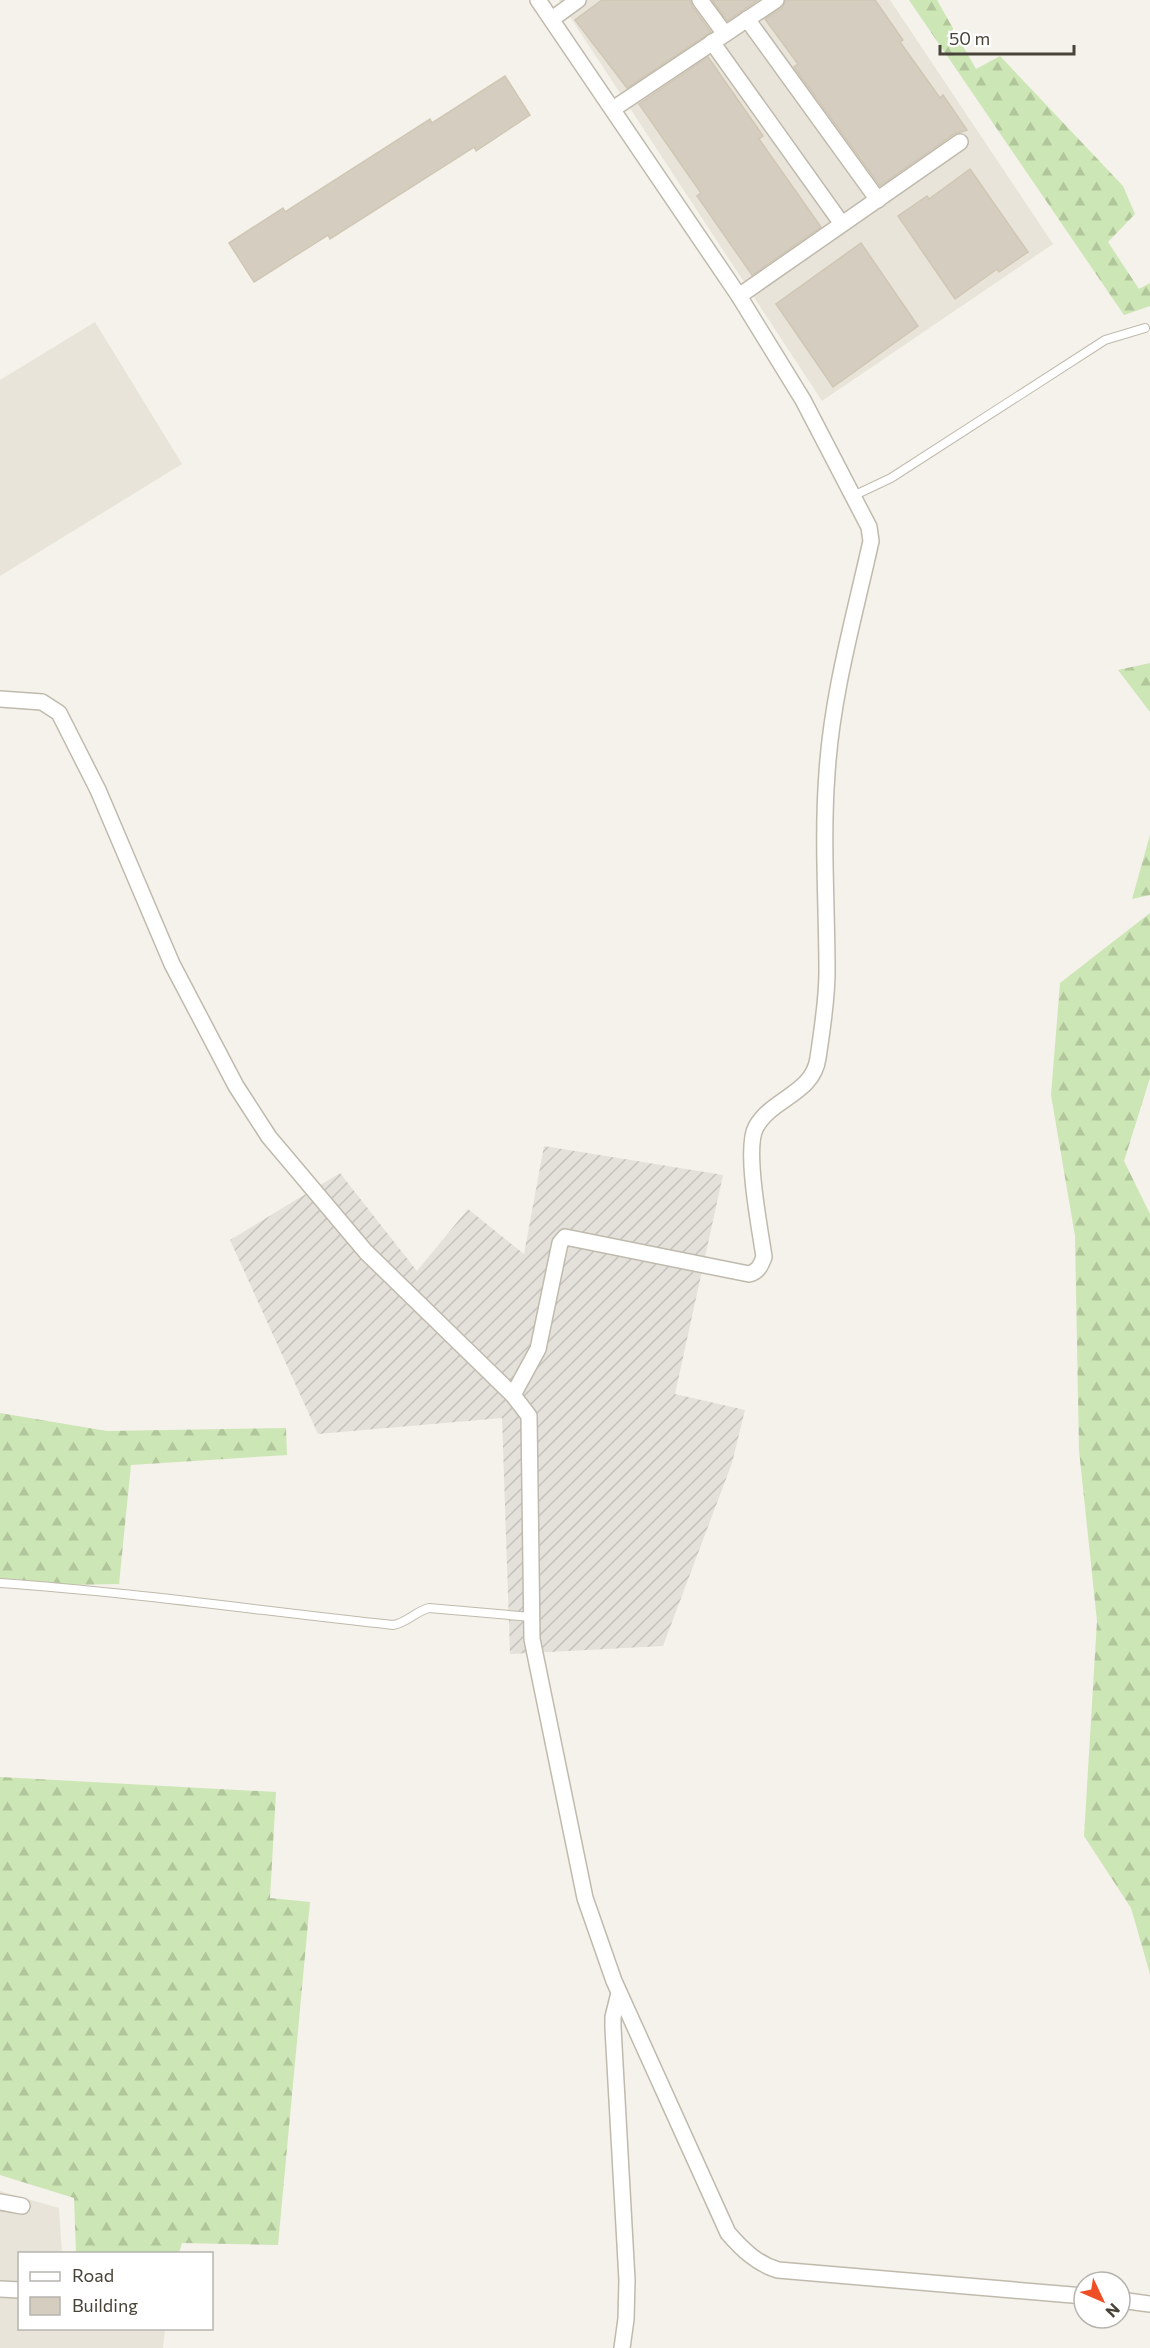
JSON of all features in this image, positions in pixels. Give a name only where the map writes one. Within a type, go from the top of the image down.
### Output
[{"type":"street","points":[[513,1395],[538,1349],[562,1239],[565,1237],[749,1274],[762,1264],[764,1257],[752,1145],[755,1129],[767,1114],[809,1081],[818,1060],[826,982],[823,863],[827,763],[832,716],[871,541],[869,527],[803,399],[739,296],[538,0]]},
{"type":"street","points":[[552,19],[578,0]]},
{"type":"street","points":[[700,0],[718,38],[842,224]]},
{"type":"street","points":[[613,109],[747,19],[766,3]]},
{"type":"street","points":[[747,19],[878,200]]},
{"type":"street","points":[[739,296],[960,142]]},
{"type":"street","points":[[0,699],[42,702],[59,713],[98,790],[172,964],[236,1086],[269,1137],[366,1252],[525,1409],[530,1421],[532,1639],[585,1898],[619,1992],[724,2225],[738,2245],[757,2260],[778,2270],[1072,2295]]},
{"type":"street","points":[[619,1992],[613,2017],[613,2028],[627,2280],[626,2319],[622,2348]]},
{"type":"street","points":[[0,2202],[22,2206]]},
{"type":"street","points":[[0,2289],[18,2290]]},
{"type":"street","points":[[1132,2302],[1150,2304]]},
{"type":"lane","points":[[853,496],[891,478],[1098,344],[1114,336],[1145,328]]},
{"type":"lane","points":[[0,1583],[76,1588],[393,1625],[406,1622],[429,1608],[532,1617]]},
{"type":"shaded area","points":[[559,0],[890,0],[1053,244],[822,401]]},
{"type":"shaded area","points":[[95,322],[182,464],[0,576],[0,380]]},
{"type":"shaded area","points":[[544,1146],[723,1175],[675,1394],[745,1410],[732,1463],[663,1646],[510,1654],[502,1418],[318,1434],[230,1240],[340,1173],[417,1271],[468,1209],[524,1254]]},
{"type":"shaded area","points":[[0,2191],[59,2208],[62,2252],[18,2252],[18,2330],[165,2330],[163,2348],[0,2348]]},
{"type":"green space","points":[[909,0],[937,0],[976,69],[1000,56],[1123,186],[1135,214],[1108,242],[1139,289],[1150,283],[1150,306],[1124,315]]},
{"type":"green space","points":[[1150,663],[1150,712],[1118,670]]},
{"type":"green space","points":[[1150,835],[1150,895],[1132,899]]},
{"type":"green space","points":[[1150,913],[1150,1078],[1124,1161],[1150,1214],[1150,1974],[1131,1908],[1084,1836],[1097,1621],[1079,1450],[1075,1236],[1051,1095],[1060,983]]},
{"type":"green space","points":[[0,1413],[107,1431],[286,1428],[287,1455],[131,1465],[119,1584],[0,1586]]},
{"type":"green space","points":[[0,1777],[276,1792],[270,1898],[310,1902],[278,2245],[182,2243],[179,2252],[76,2252],[74,2198],[0,2175]]},
{"type":"building","points":[[602,0],[690,0],[711,32],[627,88],[575,20]]},
{"type":"building","points":[[712,0],[758,0],[727,21]]},
{"type":"building","points":[[786,0],[875,0],[903,40],[900,42],[940,98],[943,95],[967,130],[954,134],[880,186],[794,67],[798,64],[765,19],[782,8]]},
{"type":"building","points":[[708,57],[763,136],[759,139],[821,227],[752,275],[697,196],[701,193],[639,104]]},
{"type":"building","points":[[505,76],[530,115],[476,151],[474,147],[330,239],[328,235],[254,282],[229,243],[283,208],[285,212],[430,119],[432,123]]},
{"type":"building","points":[[970,169],[1028,252],[999,272],[997,269],[955,299],[898,216],[927,196],[929,199]]},
{"type":"building","points":[[861,243],[918,326],[833,387],[776,304]]}]
